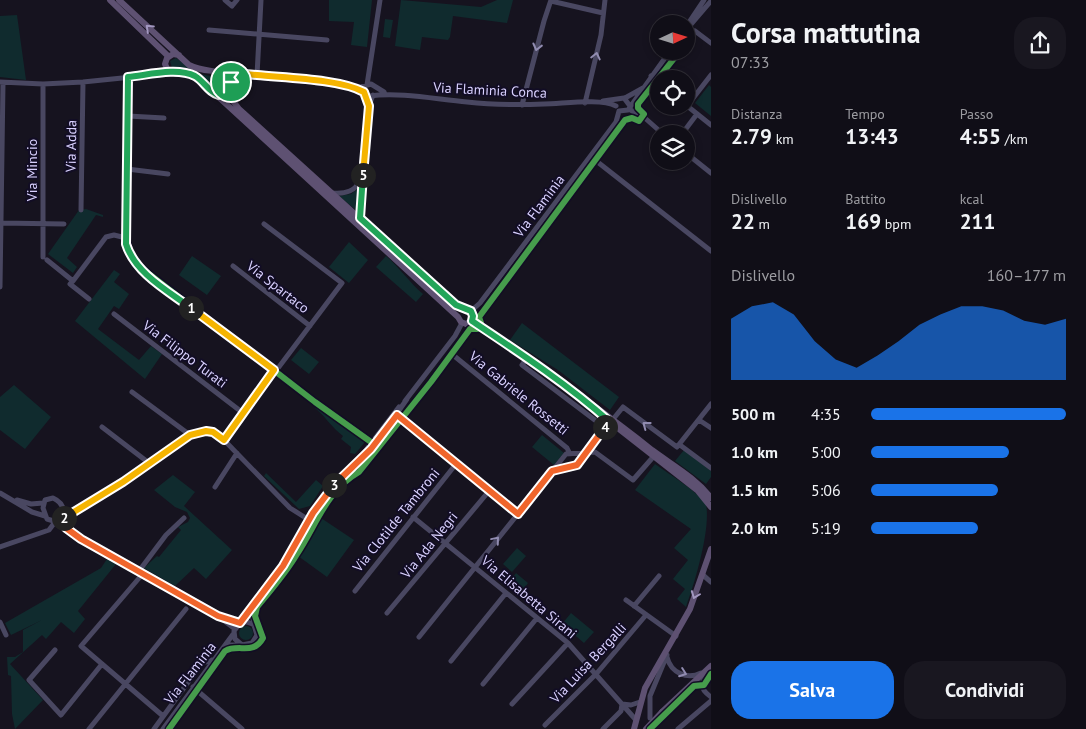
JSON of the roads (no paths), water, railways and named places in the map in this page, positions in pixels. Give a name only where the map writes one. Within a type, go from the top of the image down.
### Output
[{"type":"main road","points":[[110,0],[168,56],[179,55]]},
{"type":"main road","points":[[119,0],[189,65],[201,71],[226,74],[231,82],[227,93]]},
{"type":"main road","points":[[168,56],[165,64],[172,73],[191,74],[200,80],[332,193],[420,274],[527,358],[586,400],[698,491],[711,507]]},
{"type":"main road","points":[[216,94],[227,93]]},
{"type":"main road","points":[[227,93],[234,104],[255,127],[458,317],[462,323],[470,314]]},
{"type":"main road","points":[[458,317],[470,314]]},
{"type":"main road","points":[[612,421],[676,467],[711,498]]},
{"type":"main road","points":[[634,729],[645,688],[676,636],[711,549]]},
{"type":"main road","points":[[646,729],[711,666]]},
{"type":"street","points":[[225,0],[232,6],[237,0]]},
{"type":"street","points":[[257,75],[260,0]]},
{"type":"street","points":[[360,218],[362,168],[370,90],[368,71],[380,0]]},
{"type":"street","points":[[522,104],[551,0],[602,13]]},
{"type":"street","points":[[585,103],[601,35],[602,13],[605,0]]},
{"type":"street","points":[[695,15],[704,0]]},
{"type":"street","points":[[695,19],[711,1]]},
{"type":"street","points":[[209,30],[327,40]]},
{"type":"street","points":[[695,31],[711,43]]},
{"type":"street","points":[[153,74],[165,64]]},
{"type":"street","points":[[0,287],[1,83],[43,84],[83,82],[172,73]]},
{"type":"street","points":[[226,74],[257,75],[370,90]]},
{"type":"street","points":[[231,82],[245,74]]},
{"type":"street","points":[[695,95],[711,75]]},
{"type":"street","points":[[128,77],[126,238],[128,251],[140,268],[371,442]]},
{"type":"street","points":[[629,107],[650,79]]},
{"type":"street","name":"Via Adda","points":[[81,210],[83,82]]},
{"type":"street","name":"Via Mincio","points":[[43,84],[43,223],[45,258],[73,280]]},
{"type":"street","points":[[643,88],[623,98],[629,107],[653,125]]},
{"type":"street","name":"Via Flaminia Conca","points":[[370,90],[469,103],[593,103],[609,104],[625,112],[629,107]]},
{"type":"street","name":"Via Flaminia Conca","points":[[593,103],[623,98]]},
{"type":"street","name":"Via Flaminia","points":[[470,314],[616,122],[618,100],[623,98]]},
{"type":"street","points":[[689,125],[697,114],[711,126]]},
{"type":"street","points":[[128,116],[164,118]]},
{"type":"street","points":[[595,160],[711,251]]},
{"type":"street","points":[[695,160],[711,173]]},
{"type":"street","points":[[332,193],[350,192],[356,188],[362,168]]},
{"type":"street","points":[[127,169],[168,174]]},
{"type":"street","points":[[1,223],[64,224]]},
{"type":"street","points":[[224,440],[274,370],[342,283],[264,224]]},
{"type":"street","points":[[89,299],[70,284],[106,237],[114,235],[126,238]]},
{"type":"street","name":"Via Spartaco","points":[[232,266],[310,326]]},
{"type":"street","name":"Via Filippo Turati","points":[[114,314],[244,413]]},
{"type":"street","points":[[360,458],[456,336],[462,323]]},
{"type":"street","name":"Via Gabriele Rossetti","points":[[453,355],[567,448],[567,454]]},
{"type":"street","points":[[527,358],[522,366],[604,427]]},
{"type":"street","points":[[549,386],[556,377]]},
{"type":"street","points":[[132,392],[190,435]]},
{"type":"street","points":[[234,631],[283,566],[309,520],[332,487],[374,446],[407,399]]},
{"type":"street","points":[[581,410],[586,400]]},
{"type":"street","points":[[552,471],[575,467],[604,427],[612,421],[623,407],[674,446],[680,445],[711,404]]},
{"type":"street","points":[[397,415],[518,514]]},
{"type":"street","points":[[699,420],[711,428]]},
{"type":"street","points":[[102,427],[149,463]]},
{"type":"street","points":[[59,520],[78,510],[190,435],[206,431],[213,432],[224,440],[290,508],[309,520]]},
{"type":"street","points":[[680,445],[711,468]]},
{"type":"street","points":[[419,637],[474,566],[567,454],[594,452],[630,479],[638,476],[654,456]]},
{"type":"street","points":[[215,487],[237,453]]},
{"type":"street","points":[[567,454],[563,461],[567,467]]},
{"type":"street","points":[[576,454],[579,461]]},
{"type":"street","name":"Via Clotilde Tambroni","points":[[355,591],[456,464]]},
{"type":"street","name":"Via Ada Negri","points":[[387,613],[488,490]]},
{"type":"street","points":[[0,493],[31,504],[44,503]]},
{"type":"street","points":[[9,497],[32,512],[59,520],[75,534],[218,616],[234,631],[237,642],[242,645],[249,645],[256,640],[258,633],[252,615],[258,599]]},
{"type":"street","points":[[42,533],[46,527],[44,503],[47,498],[53,498],[61,504],[64,511]]},
{"type":"street","points":[[64,511],[78,510]]},
{"type":"street","points":[[0,547],[42,533],[59,520],[64,511]]},
{"type":"street","name":"Via Elisabetta Sirani","points":[[413,517],[568,643],[597,673],[636,720]]},
{"type":"street","points":[[139,571],[166,535],[184,518]]},
{"type":"street","points":[[702,575],[711,582]]},
{"type":"street","points":[[634,606],[659,576]]},
{"type":"street","points":[[140,577],[81,646],[163,716]]},
{"type":"street","points":[[451,661],[506,593]]},
{"type":"street","points":[[626,600],[676,636]]},
{"type":"street","points":[[89,729],[186,609]]},
{"type":"street","name":"Via Luisa Bergalli","points":[[545,725],[597,673],[646,615]]},
{"type":"street","points":[[218,616],[252,623],[256,627]]},
{"type":"street","points":[[483,684],[537,618]]},
{"type":"street","points":[[0,622],[6,635]]},
{"type":"street","name":"Via Flaminia","points":[[164,728],[234,631]]},
{"type":"street","points":[[512,704],[568,643]]},
{"type":"street","name":"Via Flaminia","points":[[218,654],[230,645],[242,645]]},
{"type":"street","points":[[55,650],[29,680],[61,715],[102,664]]},
{"type":"street","points":[[668,652],[673,669],[682,675],[696,676],[711,666]]},
{"type":"street","points":[[650,718],[650,696],[668,652]]},
{"type":"street","points":[[154,729],[202,663],[213,660]]},
{"type":"street","points":[[711,671],[703,678],[701,685],[703,691],[711,697]]},
{"type":"street","points":[[193,687],[242,729]]},
{"type":"street","points":[[678,729],[711,701]]},
{"type":"street","points":[[603,729],[621,711],[622,704],[631,705],[640,702]]}]
